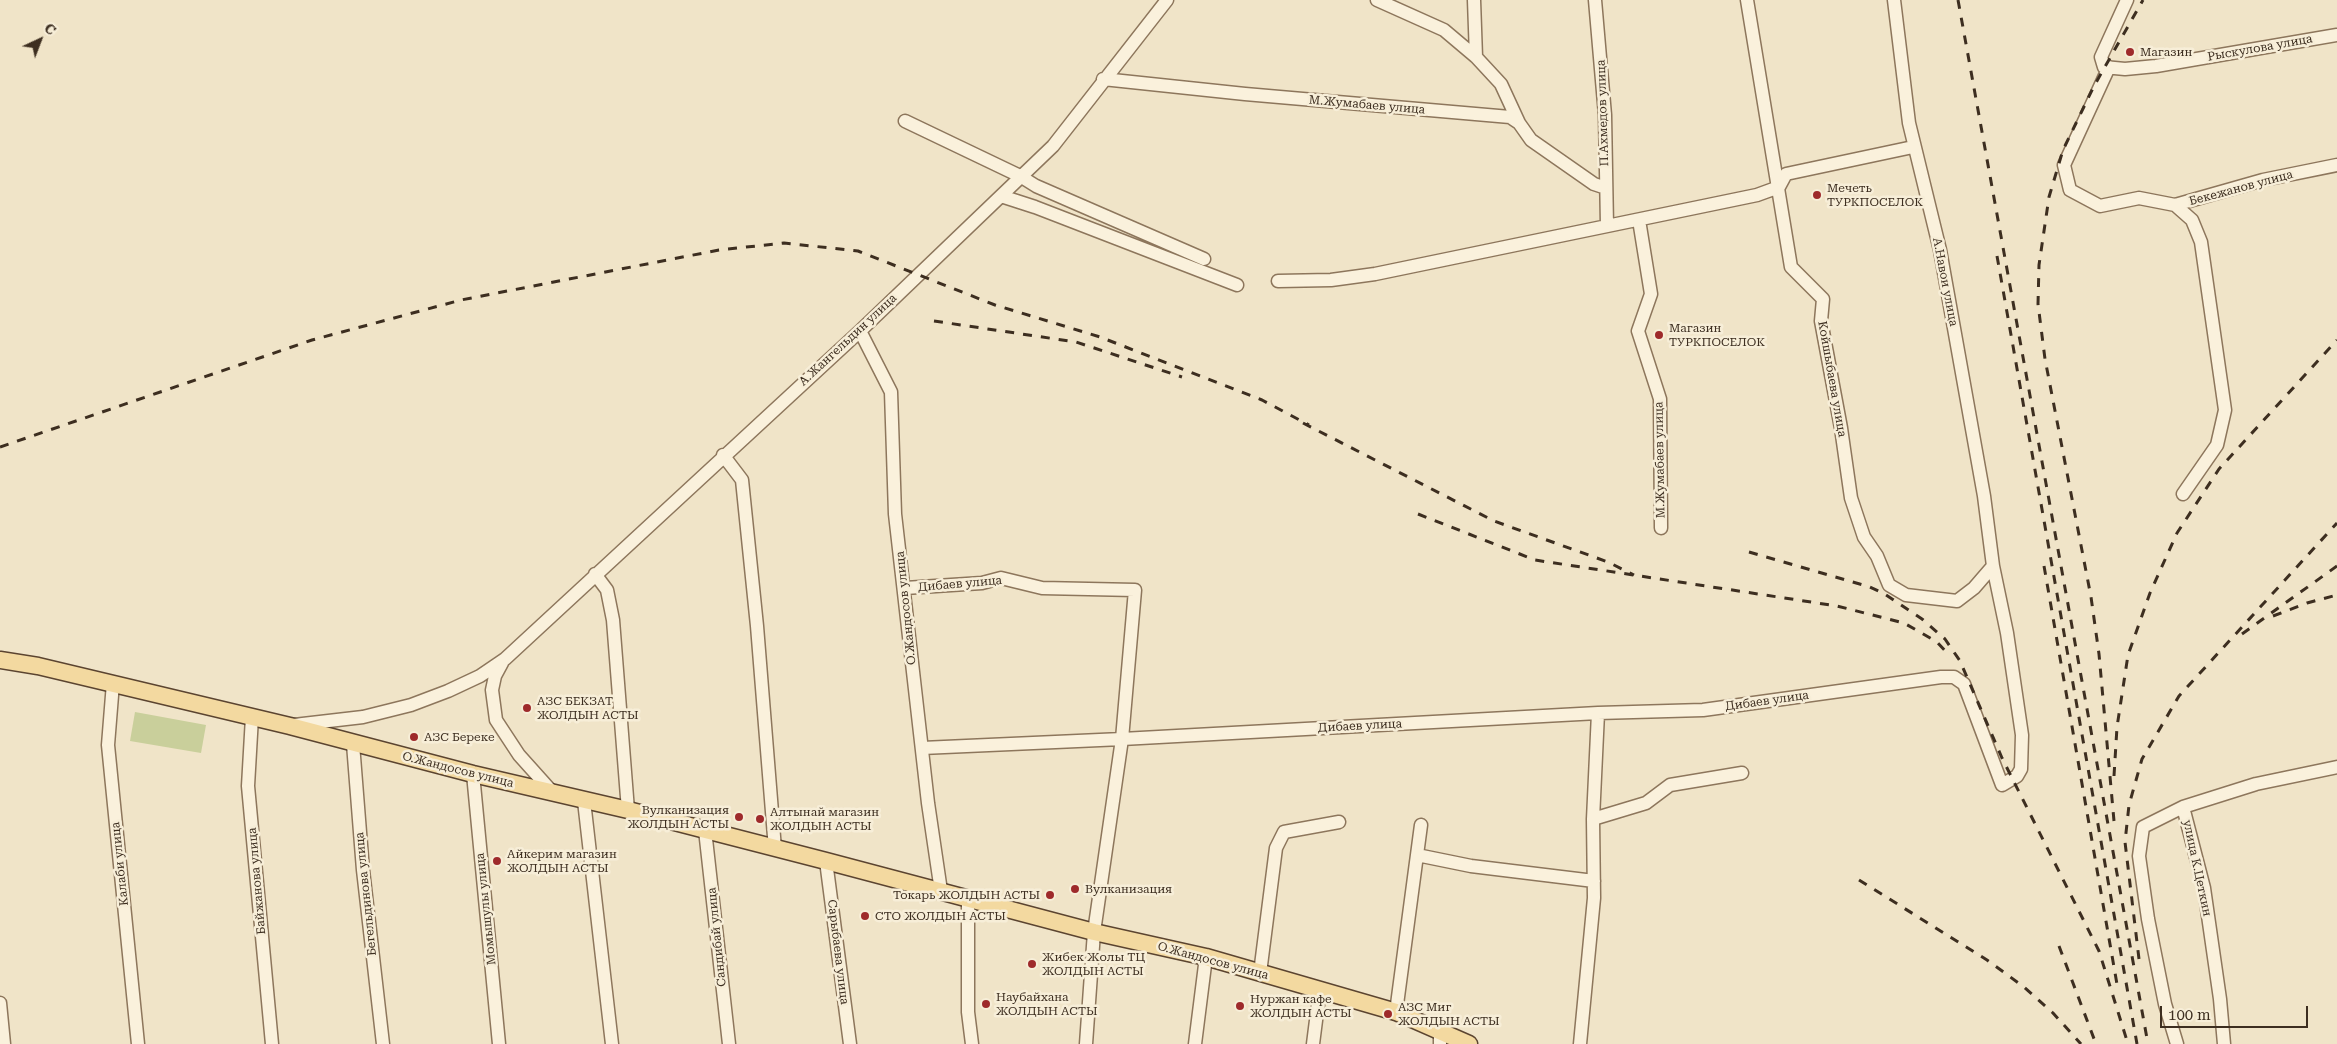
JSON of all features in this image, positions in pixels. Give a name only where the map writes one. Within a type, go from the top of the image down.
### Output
[{"type":"main road","name":"О.Жандосов улица","points":[[0,660],[38,666],[290,726],[353,744],[826,860],[1094,932],[1206,957],[1396,1012],[1440,1037],[1469,1044]]},
{"type":"street","name":"А.Жангельдин улица","points":[[505,659],[723,455],[860,331],[1053,146],[1166,0]]},
{"type":"street","points":[[1377,0],[1444,30],[1476,57],[1501,84],[1520,123],[1532,140],[1594,184],[1606,188]]},
{"type":"street","points":[[1474,0],[1476,57]]},
{"type":"street","name":"П.Ахмедов улица","points":[[1595,0],[1605,115],[1607,226]]},
{"type":"street","name":"Койшыбаева улица","points":[[1747,0],[1791,267],[1823,299],[1821,321],[1841,428],[1851,498],[1864,537],[1877,556],[1889,585],[1906,595],[1957,601],[1974,588],[1993,566]]},
{"type":"street","name":"А.Навои улица","points":[[1894,0],[1913,147],[1940,250],[1984,496],[1993,566],[2007,632],[2019,714],[2022,756],[2021,769],[2017,776],[2002,785],[1964,684],[1954,677],[1936,678]]},
{"type":"street","points":[[2109,67],[2104,67],[2101,57],[2127,0]]},
{"type":"street","name":"Рыскулова улица","points":[[2109,67],[2125,69],[2156,66],[2337,35]]},
{"type":"street","name":"Бекежанов улица","points":[[2109,67],[2077,132],[2064,165],[2070,190],[2100,206],[2139,198],[2175,205],[2263,180],[2337,165]]},
{"type":"street","name":"М.Жумабаев улица","points":[[1103,79],[1245,94],[1510,116],[1520,123]]},
{"type":"street","points":[[906,121],[1020,176],[1036,186],[1204,259]]},
{"type":"street","points":[[1278,281],[1331,280],[1375,274],[1758,195],[1779,187],[1786,174],[1913,147]]},
{"type":"street","points":[[1001,196],[1035,207],[1237,285]]},
{"type":"street","name":"Бекежанов улица","points":[[2175,205],[2192,220],[2201,242],[2215,327],[2225,410],[2217,445],[2183,494]]},
{"type":"street","name":"М.Жумабаев улица","points":[[1638,220],[1651,294],[1638,331],[1660,399],[1661,528]]},
{"type":"street","name":"О.Жандосов улица","points":[[860,331],[891,392],[894,514],[941,891]]},
{"type":"street","points":[[723,455],[742,480],[758,636],[775,849]]},
{"type":"street","points":[[595,574],[607,590],[613,620],[620,685],[628,810]]},
{"type":"street","name":"Дибаев улица","points":[[904,588],[982,583],[1001,578],[1042,588],[1135,590],[1122,739],[1094,932],[1086,1044]]},
{"type":"street","points":[[290,726],[363,716],[411,705],[448,692],[480,676],[505,659]]},
{"type":"street","points":[[505,659],[495,676],[492,690],[496,720],[519,755],[554,794]]},
{"type":"street","name":"Дибаев улица","points":[[922,748],[1598,713],[1703,710],[1936,678]]},
{"type":"street","name":"Калаби улица","points":[[112,683],[108,745],[138,1044]]},
{"type":"street","points":[[1580,1044],[1594,882],[1593,819],[1598,713]]},
{"type":"street","name":"Байжанова улица","points":[[252,717],[248,786],[272,1044]]},
{"type":"street","name":"Бегельдинова улица","points":[[353,744],[363,870],[383,1044]]},
{"type":"street","points":[[2183,807],[2256,784],[2337,767]]},
{"type":"street","points":[[1593,819],[1646,804],[1670,785],[1742,773]]},
{"type":"street","name":"Момышулы улица","points":[[473,774],[499,1044]]},
{"type":"street","points":[[584,801],[612,1044]]},
{"type":"street","name":"улица К.Цеткин","points":[[2177,1044],[2165,1004],[2148,919],[2139,856],[2143,827],[2183,807],[2204,888],[2220,999],[2224,1044]]},
{"type":"street","points":[[1260,974],[1276,848],[1284,832],[1339,822]]},
{"type":"street","points":[[1396,1012],[1421,825]]},
{"type":"street","name":"Сандибай улица","points":[[705,830],[729,1044]]},
{"type":"street","points":[[1417,855],[1471,866],[1594,882]]},
{"type":"street","name":"Сарыбаева улица","points":[[826,860],[850,1044]]},
{"type":"street","points":[[968,899],[968,1012],[972,1044]]},
{"type":"street","points":[[1195,1044],[1206,957]]},
{"type":"street","points":[[1313,1044],[1320,989]]},
{"type":"street","points":[[0,1003],[4,1044]]},
{"type":"green space","points":[[135,712],[206,725],[201,753],[130,741]]},
{"type":"railway","points":[[1958,0],[2148,1044]]},
{"type":"railway","points":[[2114,821],[2099,654],[2091,597],[2045,359],[2038,304],[2039,265],[2049,197],[2063,150],[2094,86],[2143,0]]},
{"type":"railway","points":[[0,447],[312,340],[461,300],[719,250],[784,243],[858,251],[995,305],[1100,337],[1262,400],[1309,425]]},
{"type":"railway","points":[[1997,256],[2137,1044]]},
{"type":"railway","points":[[934,321],[1076,342],[1182,377]]},
{"type":"railway","points":[[2114,776],[2117,727],[2128,655],[2150,593],[2177,533],[2219,469],[2337,340]]},
{"type":"railway","points":[[1303,423],[1494,521],[1608,562],[1634,575]]},
{"type":"railway","points":[[1418,514],[1535,560],[1837,606],[1904,623],[1937,642],[1949,655]]},
{"type":"railway","points":[[2139,959],[2125,842],[2129,805],[2142,759],[2179,696],[2337,523]]},
{"type":"railway","points":[[1749,552],[1870,587],[1883,593],[1922,619],[1945,639],[1960,661],[2002,758],[2099,951],[2128,1044]]},
{"type":"railway","points":[[2044,566],[2118,990]]},
{"type":"railway","points":[[2242,634],[2337,566]]},
{"type":"railway","points":[[2273,616],[2307,603],[2337,595]]},
{"type":"railway","points":[[1859,880],[1987,960],[2024,987],[2053,1013],[2081,1044]]},
{"type":"railway","points":[[2059,946],[2096,1044]]},
{"type":"place","name":"Магазин","points":[[2130,52]]},
{"type":"place","name":"Мечеть ТУРКПОСЕЛОК","points":[[1817,195]]},
{"type":"place","name":"Магазин ТУРКПОСЕЛОК","points":[[1659,335]]},
{"type":"place","name":"АЗС БЕКЗАТ ЖОЛДЫН АСТЫ","points":[[527,708]]},
{"type":"place","name":"АЗС Береке","points":[[414,737]]},
{"type":"place","name":"Вулканизация ЖОЛДЫН АСТЫ","points":[[739,817]]},
{"type":"place","name":"Алтынай магазин ЖОЛДЫН АСТЫ","points":[[760,819]]},
{"type":"place","name":"Айкерим магазин ЖОЛДЫН АСТЫ","points":[[497,861]]},
{"type":"place","name":"Вулканизация","points":[[1075,889]]},
{"type":"place","name":"Токарь ЖОЛДЫН АСТЫ","points":[[1050,895]]},
{"type":"place","name":"СТО ЖОЛДЫН АСТЫ","points":[[865,916]]},
{"type":"place","name":"Жибек Жолы ТЦ ЖОЛДЫН АСТЫ","points":[[1032,964]]},
{"type":"place","name":"Наубайхана ЖОЛДЫН АСТЫ","points":[[986,1004]]},
{"type":"place","name":"Нуржан кафе ЖОЛДЫН АСТЫ","points":[[1240,1006]]},
{"type":"place","name":"АЗС Миг ЖОЛДЫН АСТЫ","points":[[1388,1014]]}]
